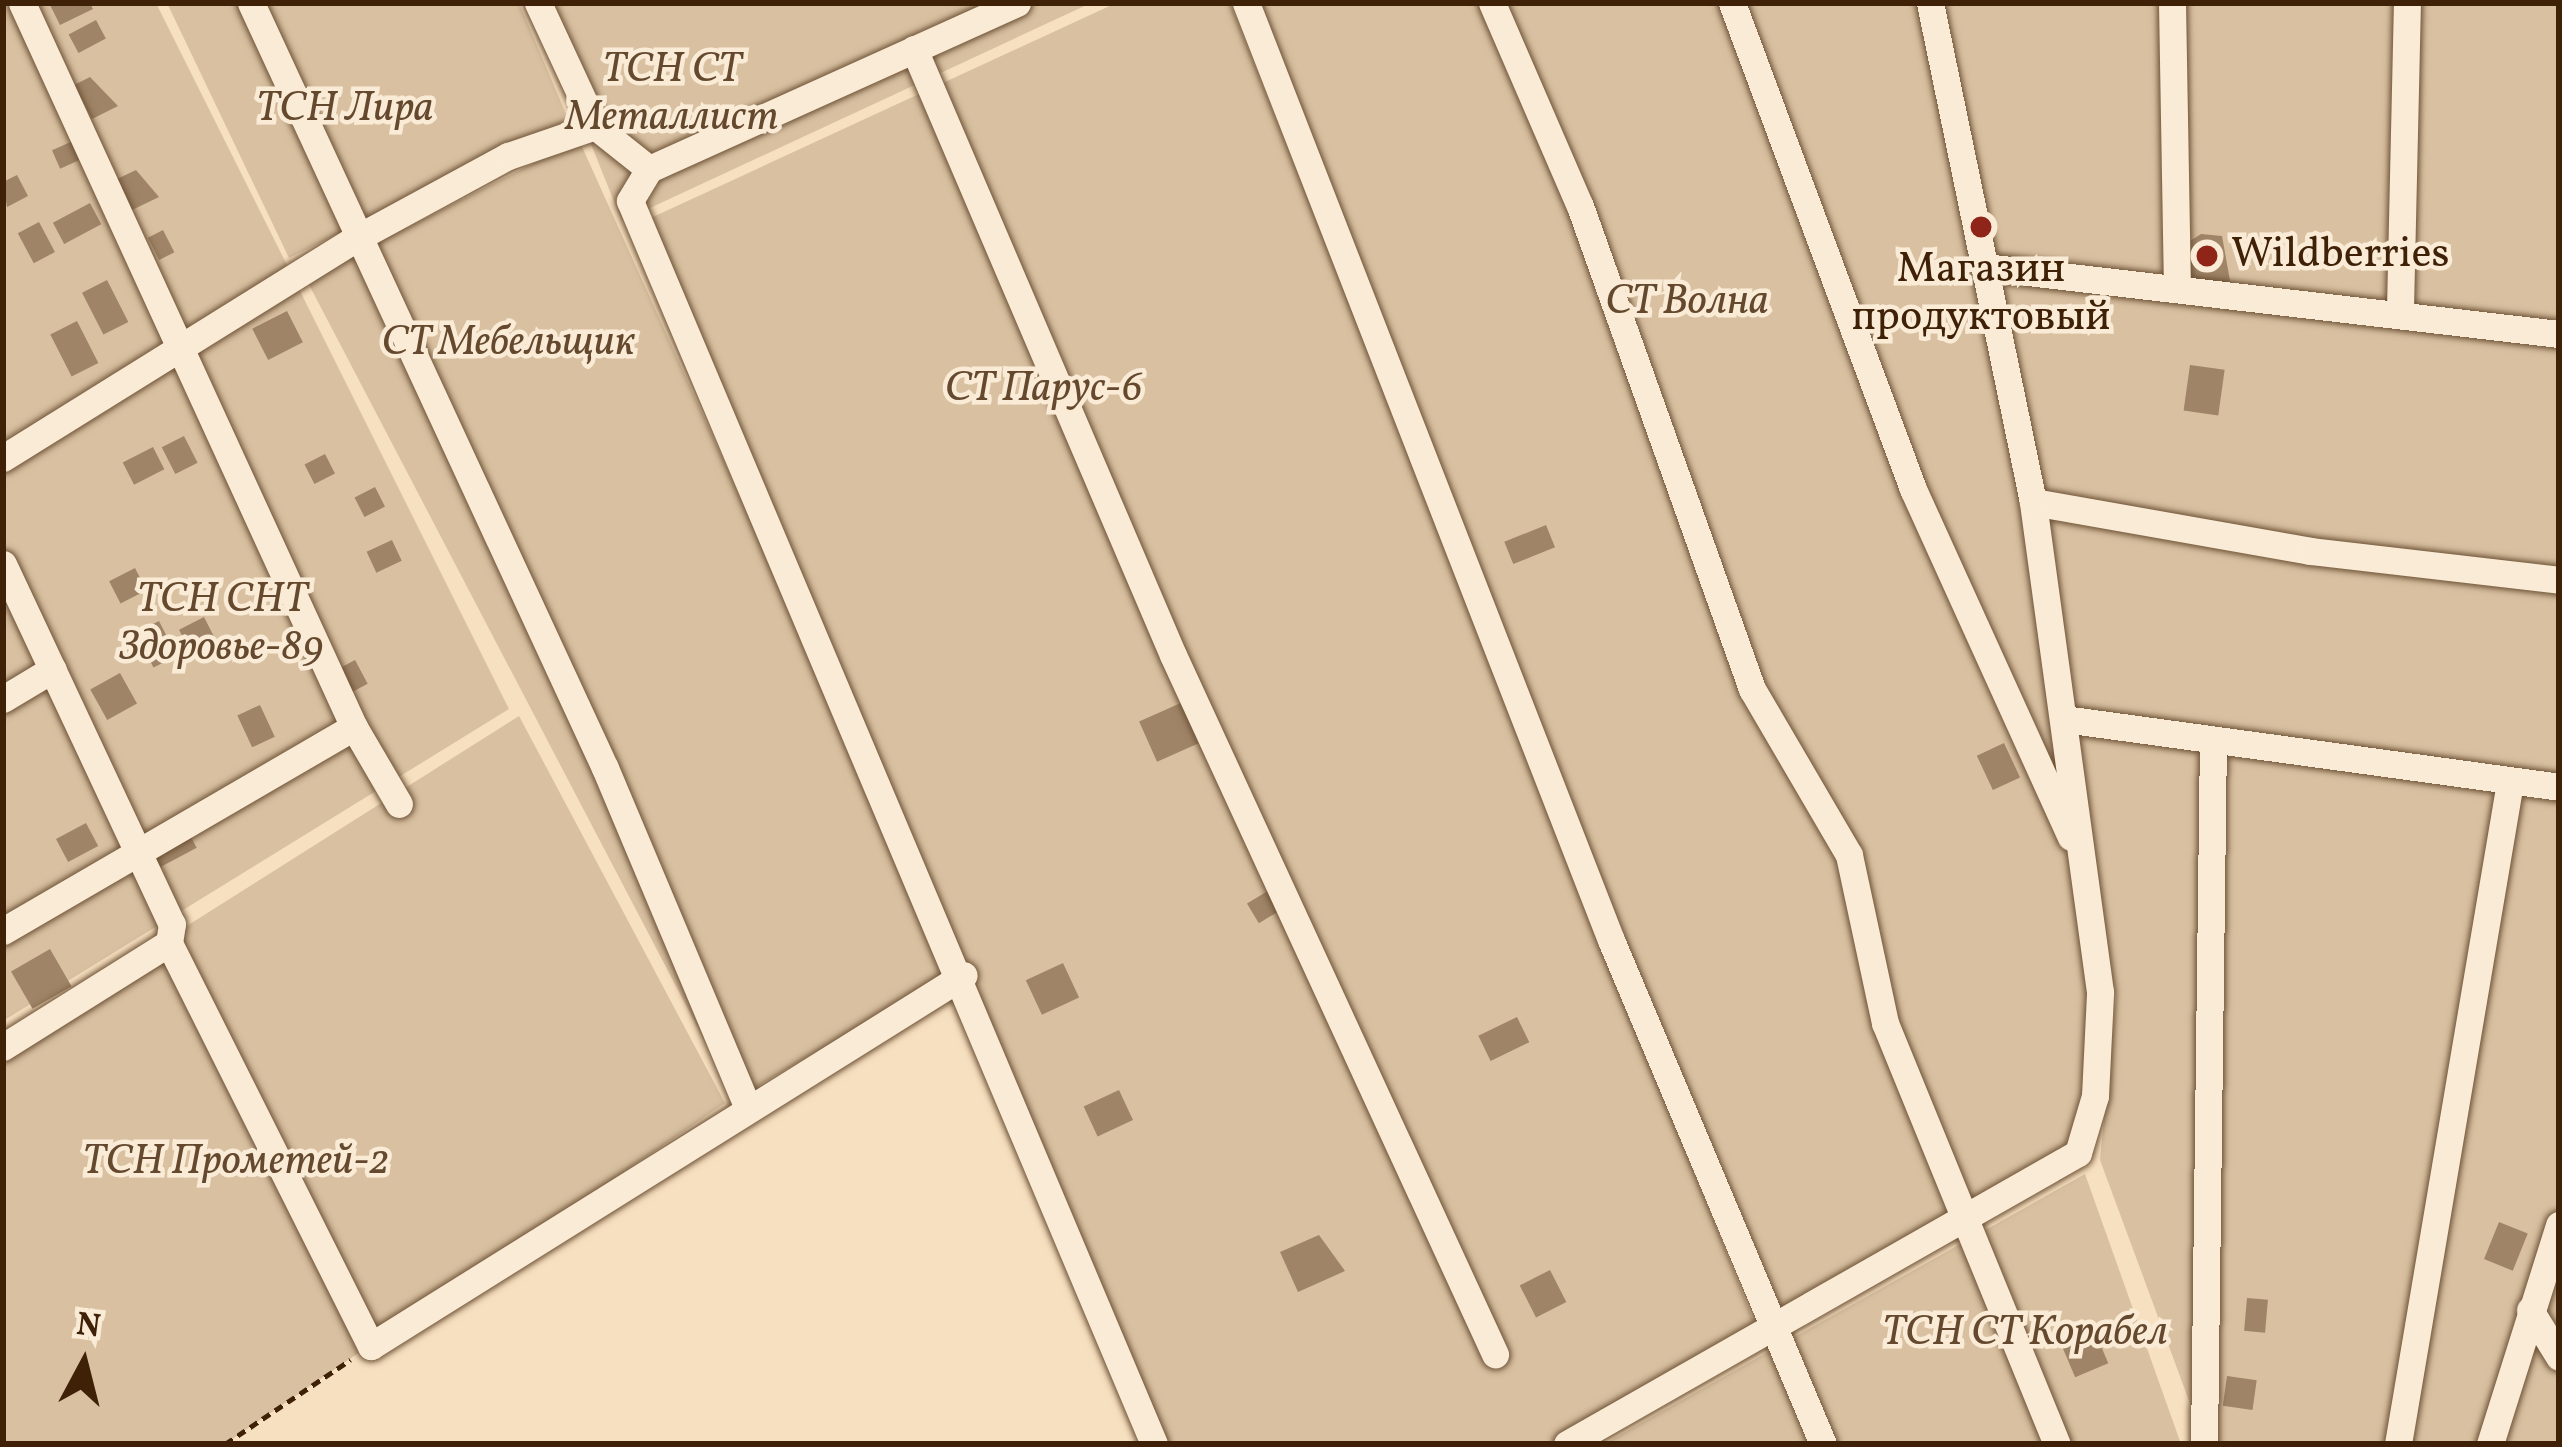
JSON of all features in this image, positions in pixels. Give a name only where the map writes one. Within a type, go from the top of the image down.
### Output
[{"type":"street","points":[[22,3],[354,727],[399,804]]},
{"type":"street","points":[[251,3],[605,768],[746,1103]]},
{"type":"street","points":[[538,3],[595,126],[649,169]]},
{"type":"street","points":[[1017,3],[649,169],[630,201],[964,976],[1154,1444]]},
{"type":"street","points":[[1246,3],[1768,1330],[1822,1444]]},
{"type":"street","points":[[1492,3],[1580,206],[1751,688],[1797,781],[1849,855],[1885,1022],[1961,1219],[2057,1444]]},
{"type":"street","points":[[1732,3],[1913,489],[2083,862]]},
{"type":"street","points":[[1568,1444],[1601,1436],[1768,1330],[2078,1153],[2095,1096],[2100,992],[2033,502],[1930,3]]},
{"type":"street","points":[[2172,3],[2177,289]]},
{"type":"street","points":[[2400,309],[2407,3]]},
{"type":"street","points":[[914,49],[1173,655],[1495,1354]]},
{"type":"street","points":[[3,458],[357,238],[508,156],[595,126]]},
{"type":"street","points":[[1984,267],[2400,309],[2559,334]]},
{"type":"street","points":[[2033,502],[2310,551],[2559,580]]},
{"type":"street","points":[[3,564],[172,924],[169,943],[371,1346],[746,1103],[964,976]]},
{"type":"street","points":[[3,699],[52,669]]},
{"type":"street","points":[[2064,719],[2559,787]]},
{"type":"street","points":[[3,931],[136,847],[354,727]]},
{"type":"street","points":[[2204,1444],[2213,741]]},
{"type":"street","points":[[2398,1444],[2510,782]]},
{"type":"street","points":[[3,1047],[169,943]]},
{"type":"street","points":[[2490,1444],[2559,1225]]},
{"type":"street","points":[[2530,1310],[2559,1358]]},
{"type":"path","points":[[225,1444],[371,1346]]},
{"type":"green space","name":"ТСН СНТ Здоровье-89","points":[[3,3],[156,3],[509,709],[3,1021]]},
{"type":"green space","name":"ТСН Лира","points":[[167,3],[519,3],[569,121],[289,258]]},
{"type":"green space","name":"ТСН СТ Металлист","points":[[534,3],[1091,3],[622,221]]},
{"type":"green space","name":"СТ Парус-6","points":[[1116,3],[1230,3],[1755,1325],[1548,1444],[1163,1444],[955,971],[735,1099],[306,279],[579,140],[945,952],[629,228]]},
{"type":"green space","name":"СТ Волна","points":[[1260,3],[1917,3],[1992,348],[2109,997],[2088,1158],[1773,1316]]},
{"type":"green space","points":[[1940,3],[2559,3],[2559,1444],[2205,1444],[2100,1160],[2116,997]]},
{"type":"green space","name":"ТСН Прометей-2","points":[[519,716],[725,1103],[225,1444],[3,1444],[3,1042]]},
{"type":"green space","name":"ТСН СТ Корабел","points":[[2085,1174],[2181,1444],[1604,1444]]},
{"type":"building","points":[[49,3],[90,3],[93,9],[60,25]]},
{"type":"building","points":[[96,20],[106,39],[78,53],[69,35]]},
{"type":"building","points":[[90,77],[118,106],[92,119],[74,85]]},
{"type":"building","points":[[73,141],[81,159],[60,169],[52,150]]},
{"type":"building","points":[[136,170],[159,197],[132,210],[117,179]]},
{"type":"building","points":[[17,175],[28,196],[7,207],[3,182]]},
{"type":"building","points":[[90,203],[101,224],[64,244],[53,223]]},
{"type":"building","points":[[39,222],[55,252],[34,263],[18,233]]},
{"type":"building","points":[[163,230],[174,252],[159,260],[148,238]]},
{"type":"building","name":"Wildberries","points":[[2201,234],[2222,236],[2231,286],[2185,281],[2190,241]]},
{"type":"building","points":[[107,280],[128,322],[103,335],[82,293]]},
{"type":"building","points":[[287,311],[303,342],[268,360],[252,329]]},
{"type":"building","points":[[77,321],[98,363],[72,376],[50,335]]},
{"type":"building","points":[[2190,365],[2225,370],[2218,415],[2184,411]]},
{"type":"building","points":[[184,436],[198,463],[175,474],[162,447]]},
{"type":"building","points":[[153,447],[164,469],[134,485],[123,462]]},
{"type":"building","points":[[325,454],[335,474],[314,484],[305,464]]},
{"type":"building","points":[[375,487],[385,507],[364,517],[355,497]]},
{"type":"building","points":[[1546,525],[1555,547],[1513,564],[1504,542]]},
{"type":"building","points":[[392,540],[402,561],[376,573],[367,552]]},
{"type":"building","points":[[135,568],[146,590],[121,603],[109,581]]},
{"type":"building","points":[[204,617],[217,642],[192,655],[179,630]]},
{"type":"building","points":[[159,621],[177,656],[154,668],[136,633]]},
{"type":"building","points":[[355,660],[368,684],[346,696],[333,672]]},
{"type":"building","points":[[120,673],[137,704],[107,720],[90,689]]},
{"type":"building","points":[[1183,702],[1201,742],[1157,762],[1139,722]]},
{"type":"building","points":[[260,705],[275,737],[252,747],[237,716]]},
{"type":"building","points":[[2004,743],[2020,777],[1993,790],[1977,756]]},
{"type":"building","points":[[86,823],[98,846],[68,862],[56,839]]},
{"type":"building","points":[[184,824],[197,848],[160,868],[147,844]]},
{"type":"building","points":[[1271,889],[1283,909],[1259,923],[1247,903]]},
{"type":"building","points":[[50,949],[72,986],[33,1009],[11,972]]},
{"type":"building","points":[[1063,963],[1079,997],[1042,1015],[1026,980]]},
{"type":"building","points":[[1517,1017],[1529,1042],[1491,1061],[1478,1036]]},
{"type":"building","points":[[1119,1090],[1133,1120],[1098,1136],[1084,1106]]},
{"type":"building","points":[[2499,1222],[2528,1234],[2513,1271],[2484,1259]]},
{"type":"building","points":[[1319,1235],[1345,1271],[1298,1292],[1280,1252]]},
{"type":"building","points":[[1550,1270],[1566,1302],[1536,1318],[1520,1285]]},
{"type":"building","points":[[2247,1298],[2268,1300],[2265,1333],[2244,1331]]},
{"type":"building","points":[[2095,1332],[2108,1363],[2075,1377],[2062,1346]]},
{"type":"building","points":[[2227,1376],[2257,1380],[2253,1410],[2223,1406]]},
{"type":"place","name":"Магазин продуктовый","points":[[1981,227]]},
{"type":"place","name":"Wildberries","points":[[2207,256]]},
{"type":"park label","name":"СТ Мебельщик","points":[[508,344]]}]
